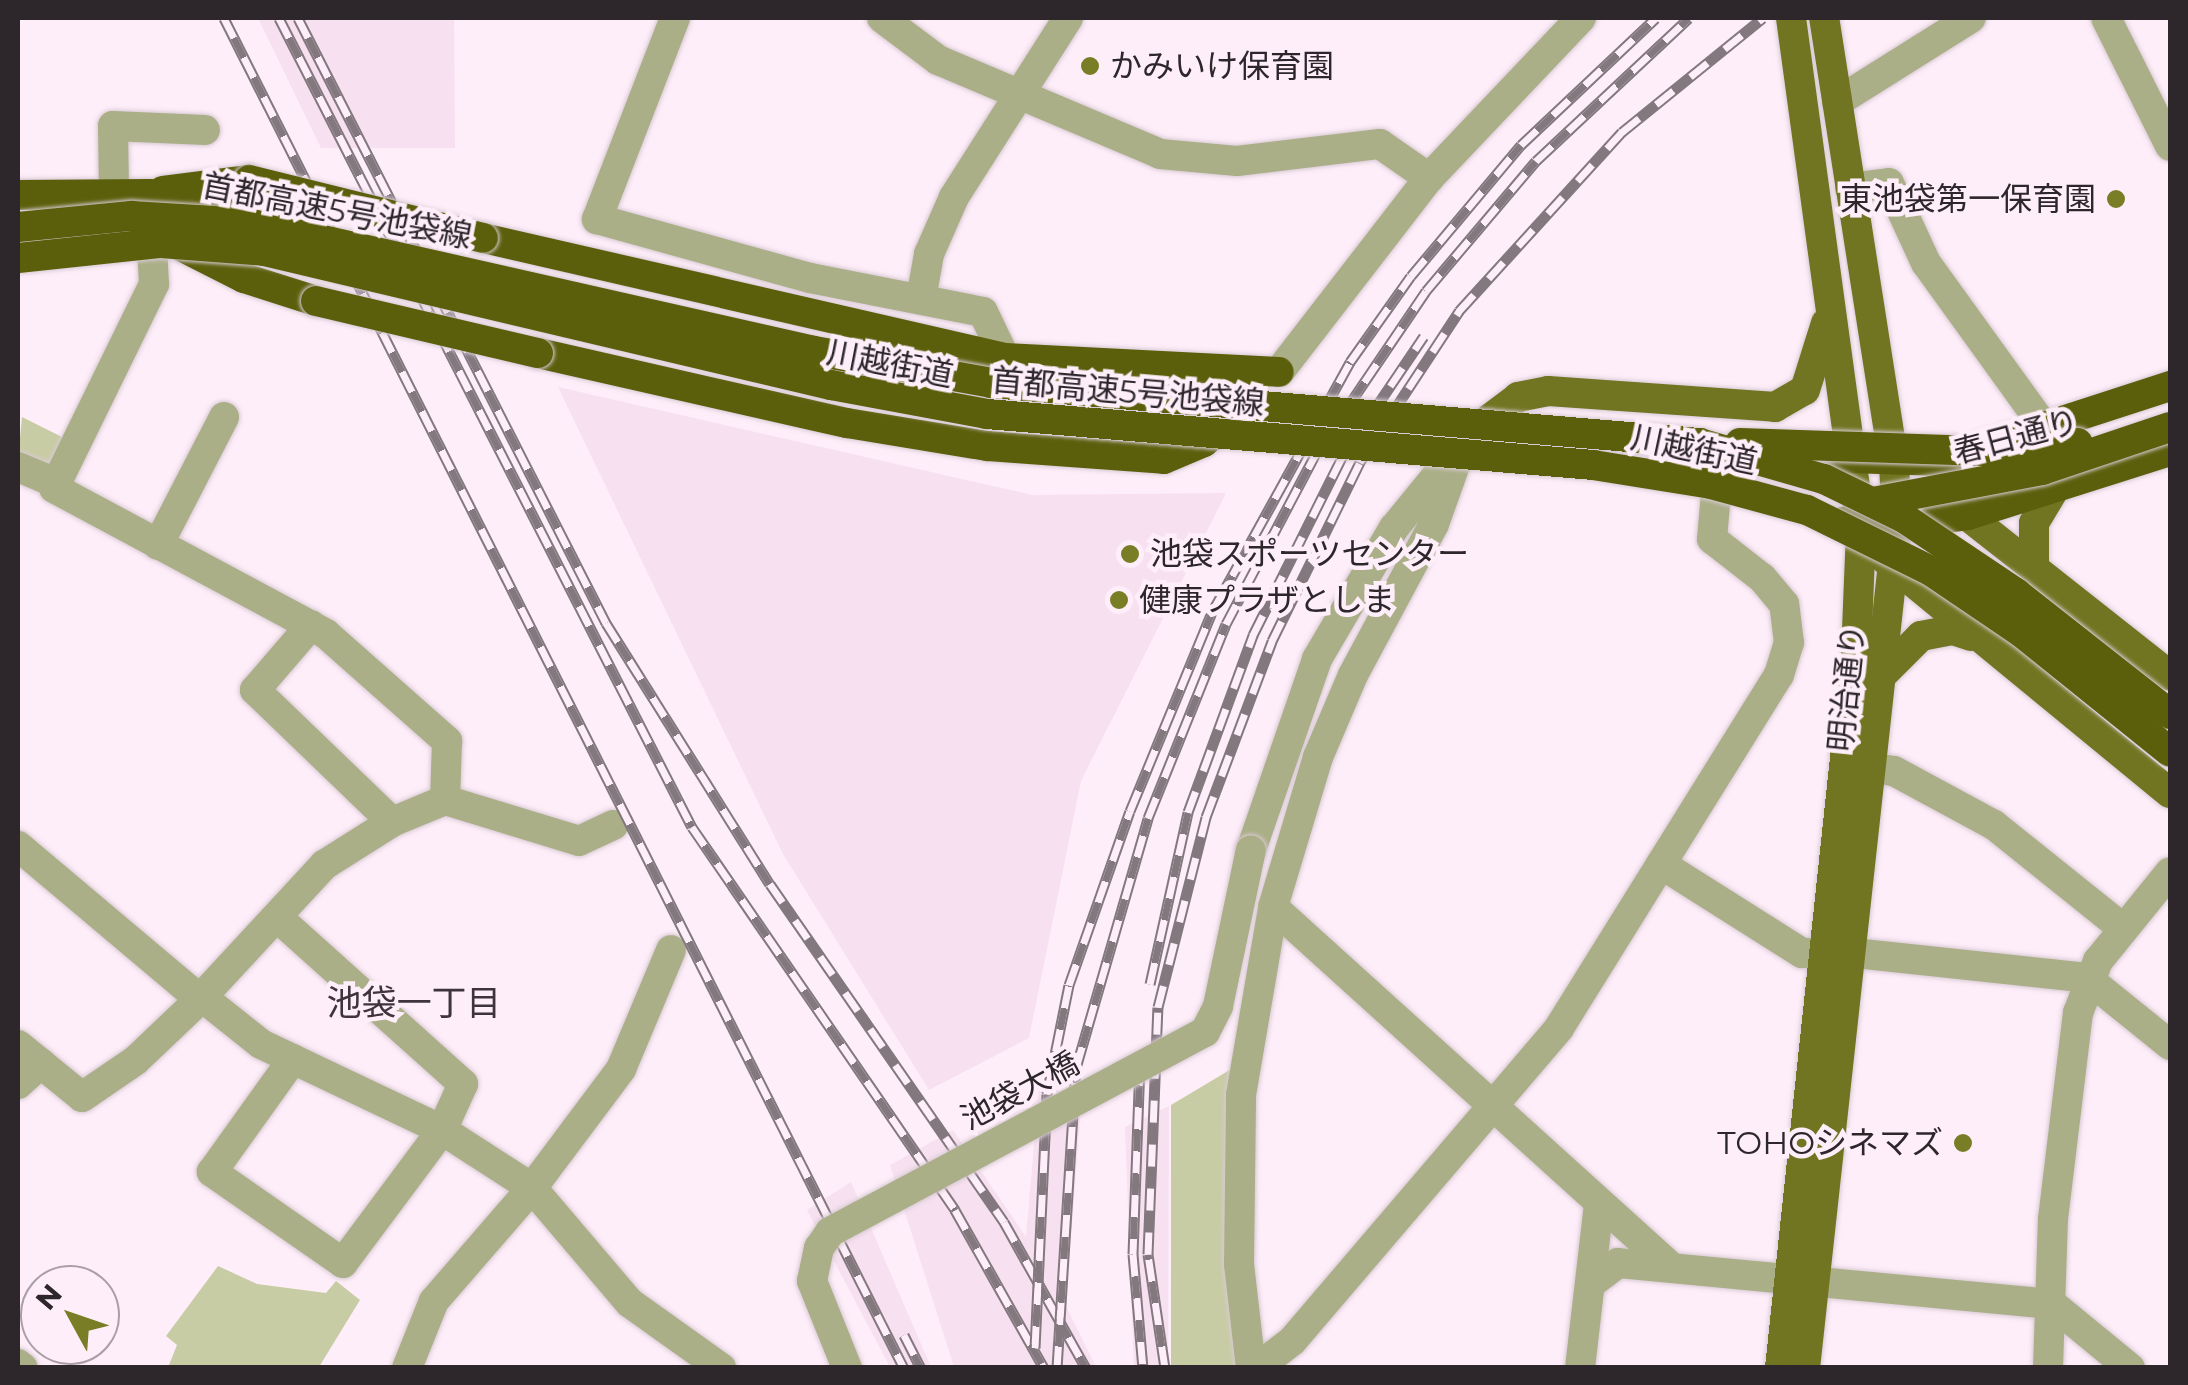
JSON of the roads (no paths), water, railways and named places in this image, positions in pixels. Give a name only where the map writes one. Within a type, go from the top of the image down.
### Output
[{"type":"highway","points":[[150,194],[248,180],[1005,358],[1279,372]]},
{"type":"highway","name":"川越街道","points":[[18,195],[114,191],[150,194],[685,319],[1052,388],[1874,456]]},
{"type":"highway","name":"首都高速5号池袋線","points":[[18,227],[130,216],[247,223],[814,350],[991,383],[1700,442],[1824,479],[1904,518],[2016,593],[2170,714]]},
{"type":"highway","name":"首都高速5号池袋線","points":[[18,260],[161,243],[264,251],[831,385],[986,414],[1592,465],[1711,484],[1807,510],[1931,572],[2020,632],[2170,752]]},
{"type":"highway","name":"川越街道","points":[[18,260],[166,246],[284,256],[845,393],[1087,430],[1589,466],[1710,486],[1807,512],[1877,502]]},
{"type":"highway","points":[[166,246],[244,278],[316,301],[902,434],[1140,461],[1204,442],[1279,372]]},
{"type":"highway","points":[[1462,448],[1488,420],[1938,461],[2170,386]]},
{"type":"highway","name":"春日通り","points":[[1874,456],[2040,449],[2098,438],[2170,412]]},
{"type":"highway","name":"春日通り","points":[[1877,502],[2042,470],[2170,427]]},
{"type":"highway","points":[[1462,448],[1556,454],[1717,482],[1806,506],[1861,531],[1968,515],[2052,493],[2170,451]]},
{"type":"main road","name":"明治通り","points":[[1791,18],[1830,293],[1897,526],[1874,768],[1839,953]]},
{"type":"main road","name":"明治通り","points":[[1804,1368],[1803,1279],[1839,953],[1861,531],[1874,456],[1850,188],[1824,18]]},
{"type":"main road","points":[[1488,420],[1518,397],[1548,392],[1775,407],[1806,390],[1817,367],[1830,293]]},
{"type":"main road","points":[[1874,456],[1968,515],[2170,676]]},
{"type":"main road","points":[[2034,567],[2034,524],[2052,493]]},
{"type":"main road","points":[[1861,531],[1895,570],[2170,794]]},
{"type":"main road","points":[[1974,636],[1988,590],[2006,574],[2034,567]]},
{"type":"main road","points":[[1885,672],[1921,636],[1953,630],[1974,636]]},
{"type":"main road","name":"明治通り","points":[[1780,1368],[1803,1279]]},
{"type":"street","points":[[675,18],[597,220],[810,278],[982,312],[1005,358]]},
{"type":"street","points":[[882,18],[938,60],[1160,154],[1238,161],[1380,144],[1429,178]]},
{"type":"street","points":[[921,299],[928,254],[954,197],[1014,95],[1068,18]]},
{"type":"street","points":[[1279,372],[1429,178],[1581,18]]},
{"type":"street","points":[[1837,102],[1971,18]]},
{"type":"street","points":[[2112,19],[2169,141]]},
{"type":"street","points":[[114,191],[113,126],[205,130]]},
{"type":"street","points":[[1850,188],[1889,183],[1926,263],[2045,428]]},
{"type":"street","points":[[166,246],[154,284],[54,488],[311,625],[447,740],[445,800]]},
{"type":"street","points":[[158,545],[224,418]]},
{"type":"street","points":[[1462,448],[1434,524],[1325,740],[1273,906],[1249,1031],[1240,1125],[1239,1264],[1254,1368],[1292,1342],[1569,1015],[1775,682],[1789,642],[1784,604],[1712,539],[1717,482]]},
{"type":"street","name":"池袋大橋","points":[[847,1368],[812,1281],[818,1248],[830,1232],[1204,1032],[1218,1006],[1251,850],[1317,660],[1394,528],[1462,448]]},
{"type":"street","points":[[18,467],[56,483]]},
{"type":"street","points":[[311,625],[255,690],[392,822]]},
{"type":"street","points":[[1874,768],[1894,771],[1994,825],[2124,929]]},
{"type":"street","points":[[18,1084],[29,1054],[82,1097],[136,1060],[201,998],[324,865],[392,822],[445,800],[579,841],[613,825]]},
{"type":"street","points":[[18,846],[262,1044],[442,1130],[532,1188],[630,1303],[721,1368]]},
{"type":"street","points":[[1661,864],[1802,952],[2087,978],[2170,1046]]},
{"type":"street","points":[[2048,1368],[2053,1220],[2087,978],[2170,872]]},
{"type":"street","points":[[1273,906],[1671,1267]]},
{"type":"street","points":[[278,917],[463,1084],[442,1130],[344,1263],[212,1172],[293,1059]]},
{"type":"street","points":[[407,1368],[434,1300],[532,1188],[622,1069],[670,950]]},
{"type":"street","points":[[1580,1368],[1599,1203]]},
{"type":"street","points":[[1590,1284],[1618,1263],[2052,1304],[2130,1368]]},
{"type":"railway","points":[[224,18],[904,1368]]},
{"type":"railway","points":[[279,18],[692,827],[955,1210],[1044,1368]]},
{"type":"railway","points":[[298,18],[606,623],[770,884],[1004,1222],[1086,1368]]},
{"type":"railway","points":[[1035,1348],[1047,1094],[1069,985],[1130,811],[1211,614],[1350,362],[1411,276],[1521,145],[1656,18]]},
{"type":"railway","points":[[1057,1368],[1076,1068],[1148,818],[1226,624],[1315,455],[1426,291],[1536,161],[1689,18]]},
{"type":"railway","points":[[1165,1368],[1148,1254],[1158,1007],[1206,817],[1272,641],[1360,462],[1459,311],[1622,132],[1763,18]]},
{"type":"railway","points":[[1150,984],[1188,812],[1253,635],[1341,459],[1424,336]]},
{"type":"railway","points":[[1140,1063],[1133,1254],[1143,1368]]},
{"type":"railway","points":[[904,1335],[921,1368]]},
{"type":"place","name":"かみいけ保育園","points":[[1090,66]]},
{"type":"place","name":"東池袋第一保育園","points":[[2116,199]]},
{"type":"place","name":"池袋スポーツセンター","points":[[1130,554]]},
{"type":"place","name":"健康プラザとしま","points":[[1119,600]]},
{"type":"place","name":"TOHOシネマズ","points":[[1963,1143]]},
{"type":"district","name":"池袋一丁目","points":[[414,1003]]}]
